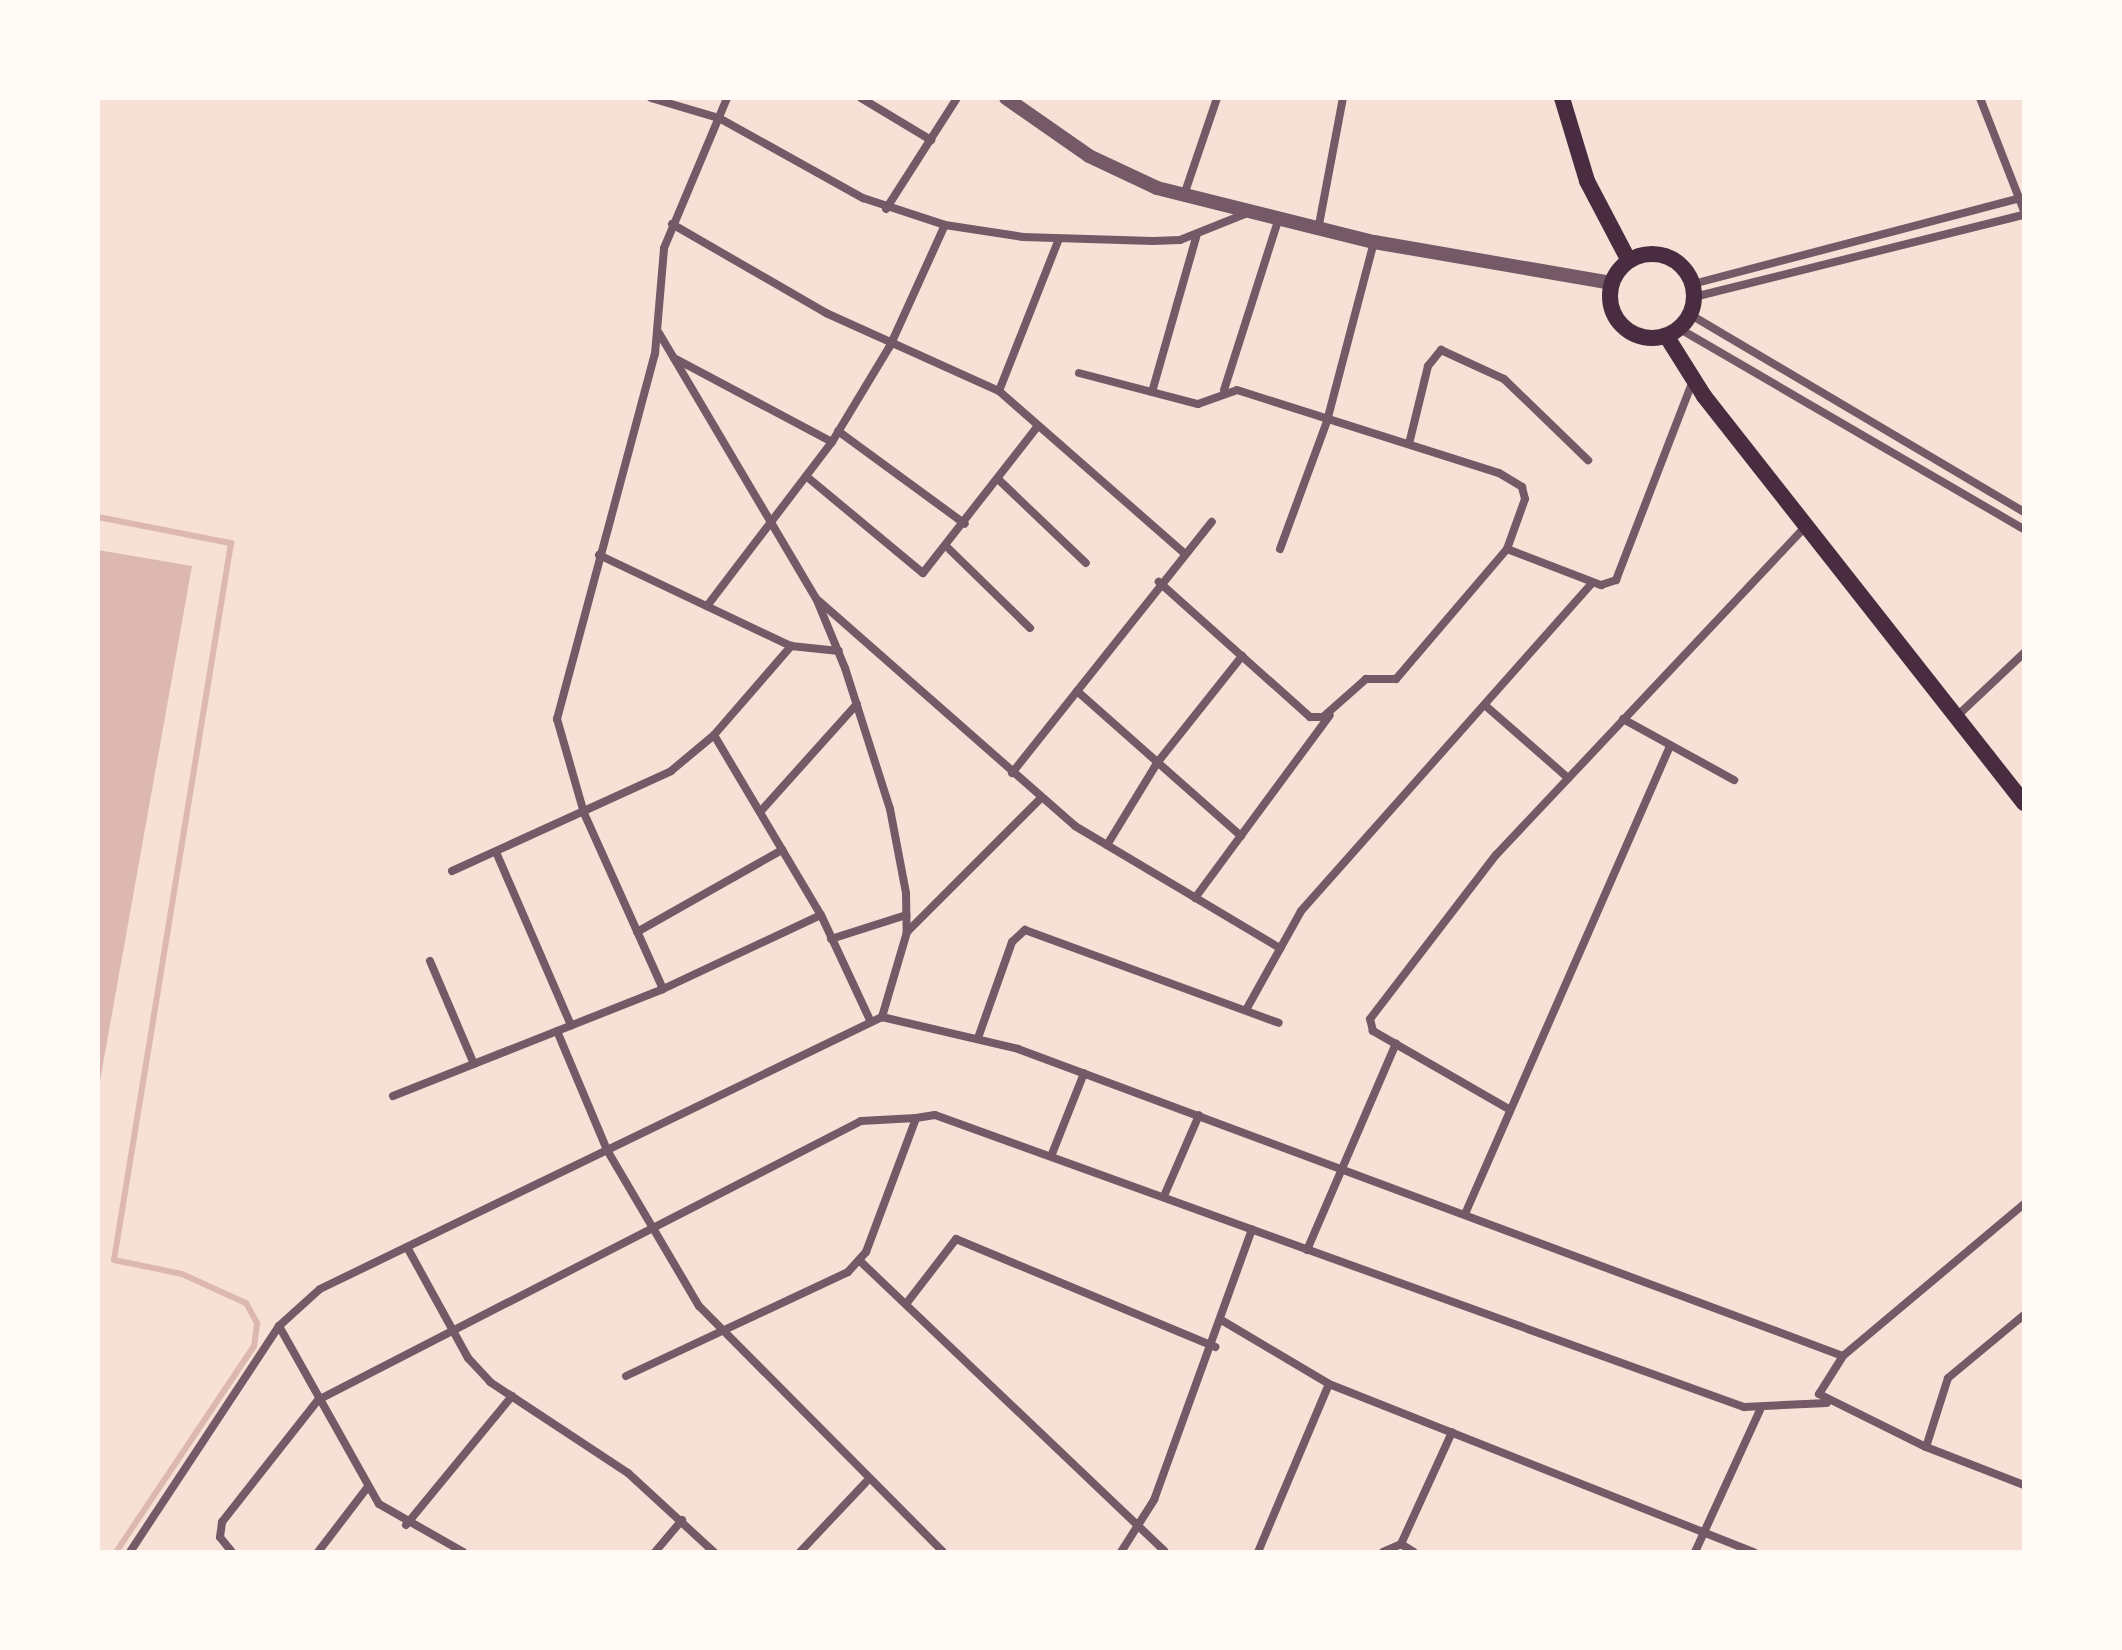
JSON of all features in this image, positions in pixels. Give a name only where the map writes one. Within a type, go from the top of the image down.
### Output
[{"type":"main road","points":[[1562,98],[1587,181],[1629,261]]},
{"type":"main road","points":[[1679,327],[1634,335],[1621,325],[1612,283],[1629,261],[1651,254],[1672,259],[1694,290],[1679,327],[1693,380],[2024,803]]},
{"type":"street","points":[[651,98],[719,118],[886,209],[945,225],[1059,239],[1153,241],[1197,234],[1245,214]]},
{"type":"street","points":[[663,989],[584,813],[557,719],[658,333],[672,224],[727,98]]},
{"type":"street","points":[[861,98],[931,140]]},
{"type":"street","points":[[886,209],[957,98]]},
{"type":"street","points":[[1006,98],[1089,156],[1184,195],[1245,214],[1374,242],[1612,283]]},
{"type":"street","points":[[1184,195],[1217,98]]},
{"type":"street","points":[[1318,230],[1343,98]]},
{"type":"street","points":[[1694,290],[2024,213],[2022,198],[1980,98]]},
{"type":"street","points":[[1694,290],[2022,198]]},
{"type":"street","points":[[1079,373],[1198,404],[1224,390],[1278,221]]},
{"type":"street","points":[[672,224],[890,346],[999,391],[1183,552]]},
{"type":"street","points":[[707,606],[832,442],[890,346],[945,225]]},
{"type":"street","points":[[1152,392],[1197,234]]},
{"type":"street","points":[[999,391],[1059,239]]},
{"type":"street","points":[[1280,549],[1327,421],[1374,242]]},
{"type":"street","points":[[1679,327],[2024,512]]},
{"type":"street","points":[[1679,327],[2024,529]]},
{"type":"street","points":[[658,333],[816,598],[857,704],[890,809],[906,915],[907,932],[882,1017]]},
{"type":"street","points":[[1409,444],[1428,366],[1441,350],[1504,379],[1588,460]]},
{"type":"street","points":[[673,357],[832,442]]},
{"type":"street","points":[[1507,549],[1592,583],[1610,585],[1622,569],[1693,380]]},
{"type":"street","points":[[1195,898],[1332,713],[1366,679],[1396,679],[1507,549],[1525,499],[1522,487],[1409,444],[1224,390]]},
{"type":"street","points":[[806,476],[916,571],[926,572],[1037,427]]},
{"type":"street","points":[[838,431],[965,524]]},
{"type":"street","points":[[999,480],[1086,563]]},
{"type":"street","points":[[1012,773],[1159,582],[1212,522]]},
{"type":"street","points":[[1507,1108],[1369,1025],[1374,1012],[1496,855],[1806,526]]},
{"type":"street","points":[[947,547],[1030,628]]},
{"type":"street","points":[[599,555],[791,646],[839,651]]},
{"type":"street","points":[[1159,582],[1310,717],[1332,713]]},
{"type":"street","points":[[1246,1010],[1301,911],[1487,707],[1592,583]]},
{"type":"street","points":[[816,598],[1040,799],[1107,845],[1280,948]]},
{"type":"street","points":[[452,871],[671,771],[714,735],[791,646]]},
{"type":"street","points":[[1956,717],[2024,653]]},
{"type":"street","points":[[1107,845],[1157,763],[1242,656]]},
{"type":"street","points":[[1077,691],[1241,836]]},
{"type":"street","points":[[760,812],[857,704]]},
{"type":"street","points":[[1487,707],[1568,778]]},
{"type":"street","points":[[1623,719],[1734,780]]},
{"type":"street","points":[[714,735],[821,915],[871,1022]]},
{"type":"street","points":[[1465,1214],[1507,1108],[1670,746]]},
{"type":"street","points":[[907,932],[1040,799]]},
{"type":"street","points":[[637,932],[782,850]]},
{"type":"street","points":[[496,852],[571,1025]]},
{"type":"street","points":[[393,1096],[663,989],[821,915]]},
{"type":"street","points":[[831,939],[906,915]]},
{"type":"street","points":[[978,1038],[1012,942],[1025,930],[1279,1023]]},
{"type":"street","points":[[430,961],[474,1064]]},
{"type":"street","points":[[130,1552],[279,1326],[320,1289],[882,1017],[978,1038],[1084,1073],[1843,1356]]},
{"type":"street","points":[[557,1031],[607,1150],[650,1230],[719,1330],[866,1482],[943,1552]]},
{"type":"street","points":[[1307,1250],[1396,1043]]},
{"type":"street","points":[[1052,1154],[1084,1073]]},
{"type":"street","points":[[232,1552],[220,1537],[222,1522],[318,1400],[451,1328],[861,1121],[935,1115],[1052,1154],[1307,1250],[1760,1410],[1827,1403]]},
{"type":"street","points":[[1164,1196],[1199,1115]]},
{"type":"street","points":[[626,1376],[860,1261],[916,1118]]},
{"type":"street","points":[[2024,1204],[1843,1356],[1823,1377],[1819,1394],[1827,1403],[1926,1447],[2024,1485]]},
{"type":"street","points":[[1121,1552],[1139,1526],[1215,1347],[1252,1229]]},
{"type":"street","points":[[906,1304],[956,1239],[1215,1347]]},
{"type":"street","points":[[407,1247],[468,1358],[512,1396],[628,1473],[714,1552]]},
{"type":"street","points":[[860,1261],[1164,1551]]},
{"type":"street","points":[[1926,1447],[1948,1378],[2024,1315]]},
{"type":"street","points":[[1223,1321],[1329,1384],[1754,1552]]},
{"type":"street","points":[[279,1326],[367,1488],[406,1525],[463,1552]]},
{"type":"street","points":[[1258,1552],[1329,1384]]},
{"type":"street","points":[[406,1525],[512,1396]]},
{"type":"street","points":[[1695,1552],[1760,1410]]},
{"type":"street","points":[[1383,1552],[1401,1544],[1452,1432]]},
{"type":"street","points":[[800,1552],[866,1482]]},
{"type":"street","points":[[318,1552],[367,1488]]},
{"type":"street","points":[[655,1552],[682,1520]]},
{"type":"street","points":[[1401,1544],[1414,1552]]},
{"type":"shaded area","points":[[98,550],[192,566],[98,1092]]},
{"type":"waterway","points":[[98,517],[231,543],[114,1260],[182,1274],[246,1303],[257,1323],[254,1346],[116,1552]]}]
